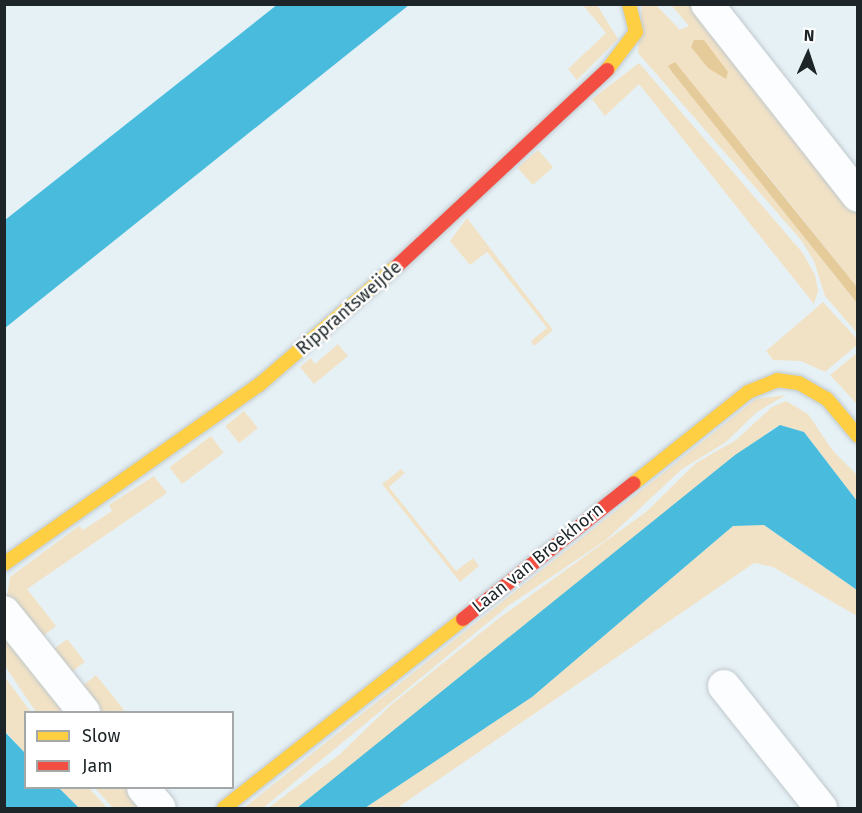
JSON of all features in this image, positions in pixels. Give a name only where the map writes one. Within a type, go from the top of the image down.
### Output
[{"type":"street","name":"Ripprantsweijde","points":[[4,564],[259,386],[431,237],[621,57],[636,32],[629,4]]},
{"type":"street","points":[[706,4],[858,196]]},
{"type":"street","name":"Laan van Broekhorn","points":[[224,808],[748,392],[777,380],[799,383],[827,399],[858,436]]},
{"type":"street","points":[[4,612],[83,711]]},
{"type":"street","points":[[724,686],[822,808]]},
{"type":"street","points":[[144,789],[160,808]]},
{"type":"shaded area","points":[[583,5],[597,5],[618,39],[577,80],[568,69],[606,33]]},
{"type":"shaded area","points":[[642,5],[656,5],[680,30],[689,26],[671,5],[690,5],[857,214],[857,287],[751,155],[668,66],[857,303],[857,333],[825,296],[814,261],[801,240],[638,53]]},
{"type":"shaded area","points":[[694,40],[704,40],[728,72],[726,79],[708,68],[691,47]]},
{"type":"shaded area","points":[[675,62],[857,287],[857,303],[672,72],[668,66]]},
{"type":"shaded area","points":[[639,63],[802,252],[815,275],[818,291],[814,304],[639,84],[605,116],[592,99]]},
{"type":"shaded area","points":[[538,150],[553,167],[533,185],[518,168]]},
{"type":"shaded area","points":[[467,218],[553,330],[534,346],[531,341],[547,328],[487,252],[470,265],[450,241]]},
{"type":"shaded area","points":[[823,302],[857,339],[857,345],[825,372],[801,361],[773,360],[766,351]]},
{"type":"shaded area","points":[[338,344],[348,356],[314,384],[300,367],[311,358],[315,364]]},
{"type":"shaded area","points":[[857,353],[857,404],[830,375]]},
{"type":"shaded area","points":[[786,395],[757,412],[726,442],[682,469],[606,540],[508,606],[263,808],[244,808],[756,399]]},
{"type":"shaded area","points":[[786,401],[808,414],[833,451],[857,475],[857,501],[804,432],[780,425],[297,808],[268,808],[339,755],[392,704],[498,619],[646,512],[696,463],[736,440],[772,407]]},
{"type":"shaded area","points":[[244,411],[258,428],[239,443],[225,426]]},
{"type":"shaded area","points":[[211,436],[224,453],[182,484],[169,467]]},
{"type":"shaded area","points":[[401,469],[405,473],[389,487],[456,571],[473,558],[479,566],[460,582],[382,484]]},
{"type":"shaded area","points":[[154,476],[167,493],[27,589],[56,626],[39,639],[7,597],[10,577],[79,526],[83,530],[112,511],[109,505]]},
{"type":"shaded area","points":[[743,523],[764,525],[857,590],[857,616],[773,567],[754,563],[397,808],[365,808],[532,697],[733,526]]},
{"type":"shaded area","points":[[5,634],[66,711],[35,711],[5,666]]},
{"type":"shaded area","points":[[67,639],[85,662],[68,675],[50,653]]},
{"type":"shaded area","points":[[96,675],[124,710],[96,711],[79,689]]},
{"type":"shaded area","points":[[4,676],[30,711],[24,711],[24,752],[5,731]]},
{"type":"shaded area","points":[[60,789],[90,789],[107,808],[79,808]]},
{"type":"shaded area","points":[[96,789],[127,789],[143,808],[113,808]]},
{"type":"water","points":[[278,4],[409,5],[5,328],[5,220]]},
{"type":"water","points":[[780,425],[804,432],[857,501],[857,590],[764,525],[733,526],[532,697],[365,808],[297,808],[735,455]]},
{"type":"water","points":[[4,731],[24,752],[24,789],[60,789],[79,808],[5,808]]},
{"type":"traffic: slow","points":[[607,70],[636,32],[629,4]]},
{"type":"traffic: slow","points":[[4,564],[259,385],[398,265]]},
{"type":"traffic: slow","points":[[634,483],[748,392],[777,380],[799,383],[827,399],[858,436]]},
{"type":"traffic: slow","points":[[224,808],[463,619]]},
{"type":"traffic: jam","points":[[398,265],[607,70]]},
{"type":"traffic: jam","points":[[463,619],[634,483]]}]
